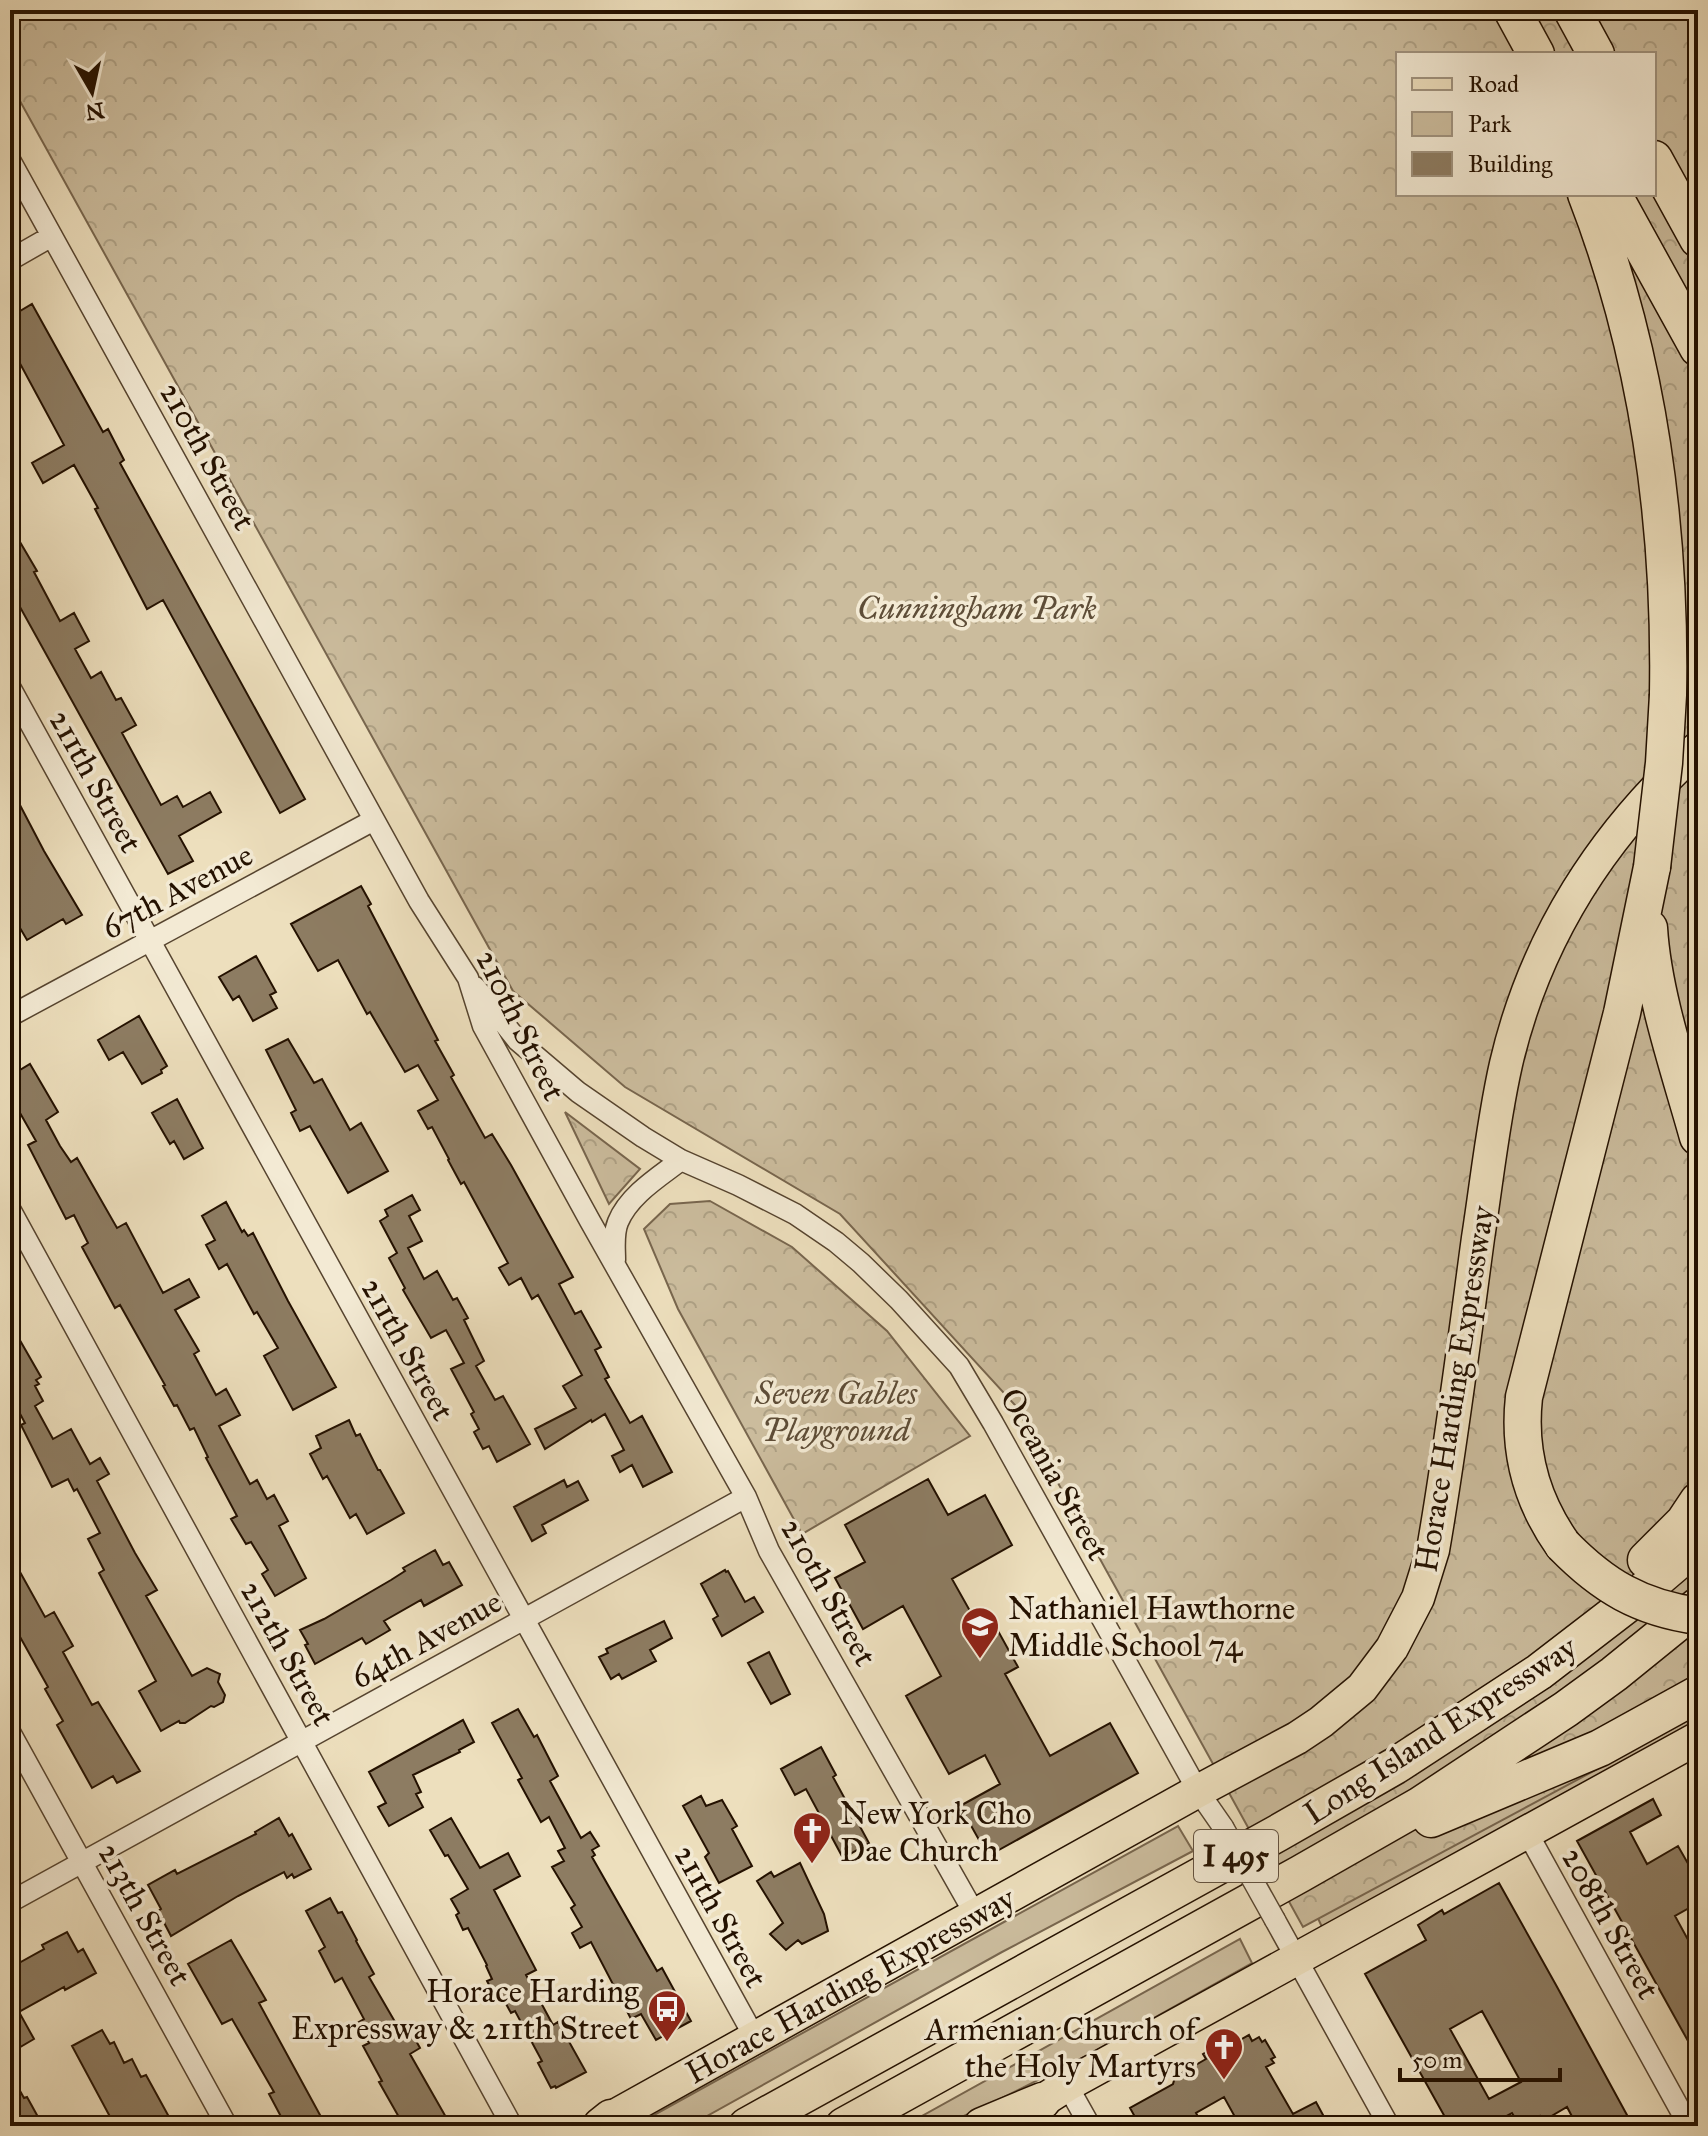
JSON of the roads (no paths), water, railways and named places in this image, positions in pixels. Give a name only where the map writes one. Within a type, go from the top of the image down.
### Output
[{"type":"highway","points":[[1506,10],[1524,52]]},
{"type":"highway","points":[[1512,10],[1535,52]]},
{"type":"highway","points":[[1572,10],[1595,52]]},
{"type":"highway","points":[[1656,163],[1692,227]]},
{"type":"highway","points":[[1587,196],[1622,298],[1651,438],[1666,571],[1668,695],[1649,930],[1654,969],[1698,1137]]},
{"type":"highway","points":[[1614,196],[1698,348]]},
{"type":"highway","points":[[1652,867],[1622,1013],[1524,1397],[1522,1435],[1528,1477],[1543,1513],[1563,1545],[1593,1573],[1630,1598],[1665,1610],[1698,1616]]},
{"type":"highway","points":[[1445,1735],[1653,1554],[1684,1522],[1698,1501]]},
{"type":"highway","name":"Long Island Expressway","points":[[747,2126],[1383,1773],[1539,1672],[1698,1544]]},
{"type":"highway","name":"Long Island Expressway","points":[[844,2126],[1419,1806],[1519,1742],[1614,1674],[1698,1606]]},
{"type":"highway","points":[[1300,1874],[1600,1748],[1698,1694]]},
{"type":"highway","points":[[982,2126],[1054,2093]]},
{"type":"main road","name":"Horace Harding Expressway","points":[[606,2122],[1297,1738],[1343,1706],[1378,1667],[1406,1624],[1433,1550],[1498,1100],[1516,1025],[1543,955],[1576,892],[1617,832],[1651,792],[1698,748]]},
{"type":"main road","points":[[1054,2093],[1698,1738]]},
{"type":"street","name":"210th Street","points":[[10,160],[419,901],[468,978],[483,1026],[746,1497],[769,1551],[976,1916]]},
{"type":"street","points":[[10,260],[52,236]]},
{"type":"street","name":"211th Street","points":[[10,687],[755,2038]]},
{"type":"street","name":"67th Avenue","points":[[10,1016],[374,820]]},
{"type":"street","name":"Oceania Street","points":[[468,978],[518,1041],[578,1092],[681,1160],[795,1214],[836,1242],[899,1300],[959,1366],[1198,1791],[1223,1827],[1389,2126]]},
{"type":"street","points":[[615,1264],[618,1222],[639,1192],[681,1160]]},
{"type":"street","name":"212th Street","points":[[10,1209],[512,2126]]},
{"type":"street","name":"64th Avenue","points":[[10,1902],[746,1497]]},
{"type":"street","name":"213th Street","points":[[10,1732],[227,2126]]},
{"type":"street","name":"208th Street","points":[[1527,1832],[1689,2126]]},
{"type":"street","points":[[1054,2093],[1090,2126]]},
{"type":"place","name":"Nathaniel Hawthorne Middle School 74","points":[[980,1660]]},
{"type":"place","name":"New York Cho Dae Church","points":[[812,1865]]},
{"type":"place","name":"Horace Harding Expressway & 211th Street","points":[[667,2043]]},
{"type":"place","name":"Armenian Church of the Holy Martyrs","points":[[1224,2081]]},
{"type":"park label","name":"Cunningham Park","points":[[977,608]]},
{"type":"park label","name":"Seven Gables Playground","points":[[836,1412]]}]
